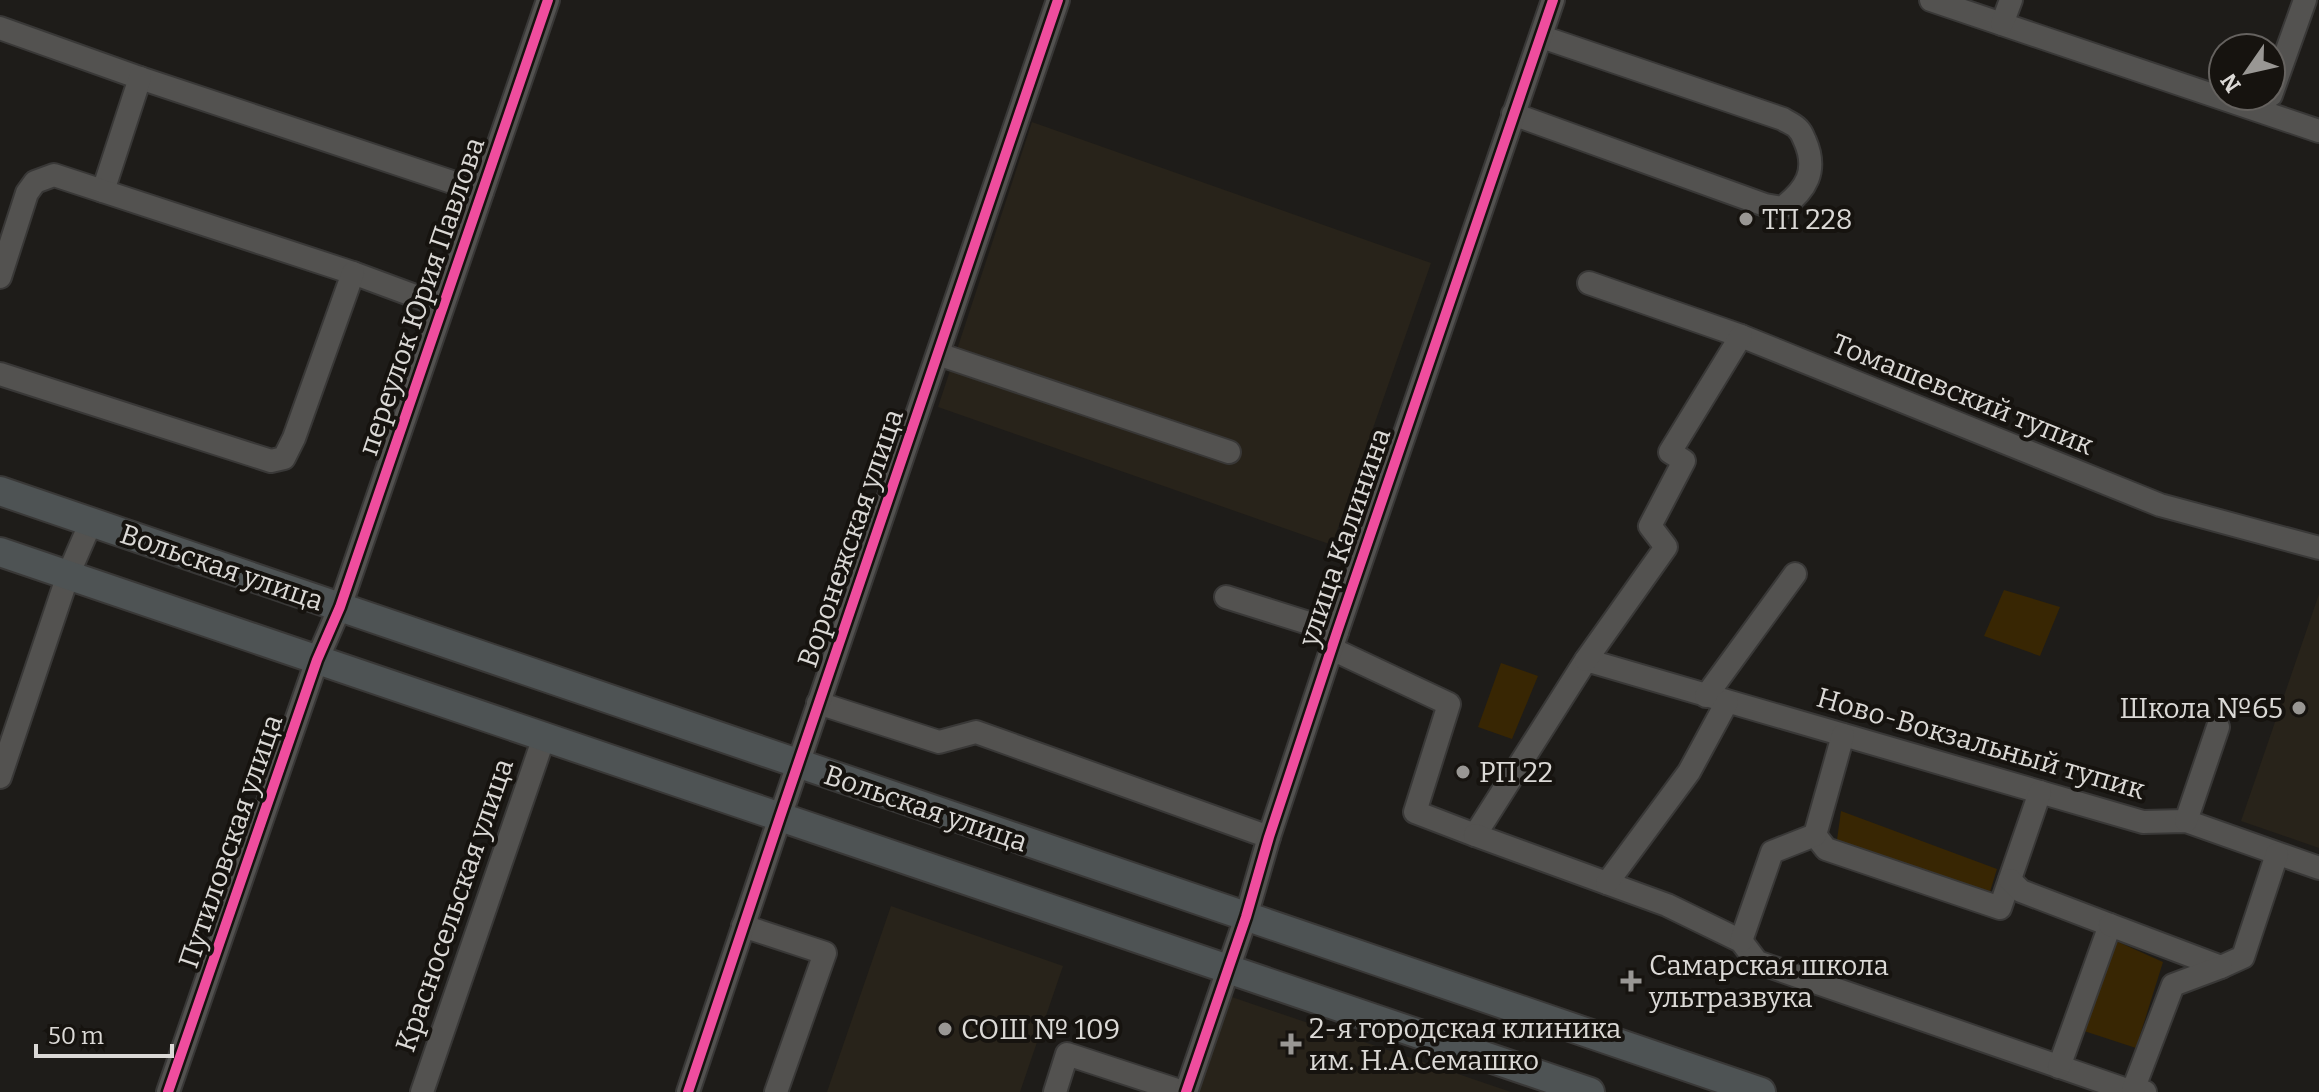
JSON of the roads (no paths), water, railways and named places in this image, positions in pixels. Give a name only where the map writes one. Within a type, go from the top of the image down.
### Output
[{"type":"main road","name":"Вольская улица","points":[[0,491],[1761,1092]]},
{"type":"main road","name":"Вольская улица","points":[[0,552],[1590,1092]]},
{"type":"street","name":"переулок Юрия Павлова","points":[[340,607],[548,0]]},
{"type":"street","name":"Воронежская улица","points":[[688,1092],[1058,0]]},
{"type":"street","name":"улица Калинина","points":[[1185,1092],[1246,917],[1334,641],[1553,0]]},
{"type":"street","points":[[1931,0],[2002,24],[2207,83]]},
{"type":"street","points":[[2002,24],[2011,0]]},
{"type":"street","points":[[2287,50],[2305,0]]},
{"type":"street","points":[[0,28],[482,192]]},
{"type":"street","points":[[1513,114],[1765,205],[1782,208],[1794,199],[1811,169],[1811,157],[1799,129],[1783,119],[1542,37]]},
{"type":"street","points":[[103,191],[140,78]]},
{"type":"street","points":[[2287,112],[2319,131]]},
{"type":"street","points":[[0,277],[27,193],[35,182],[54,175],[353,273],[442,306]]},
{"type":"street","points":[[0,374],[271,461],[284,458],[353,273]]},
{"type":"street","name":"Томашевский тупик","points":[[1589,283],[1741,336],[2160,505],[2319,548]]},
{"type":"street","points":[[1475,835],[1586,660],[1666,547],[1650,526],[1684,461],[1670,452],[1741,336]]},
{"type":"street","points":[[938,354],[1229,452]]},
{"type":"street","points":[[0,777],[68,575],[91,522]]},
{"type":"street","points":[[1607,883],[1689,772],[1717,699],[1795,574]]},
{"type":"street","points":[[1226,597],[1334,641],[1449,704],[1415,812],[1667,905],[1741,941],[1757,962],[2121,1088],[2139,1091],[2173,985],[2243,957],[2277,854]]},
{"type":"street","name":"Путиловская улица","points":[[168,1092],[317,660],[340,607]]},
{"type":"street","name":"Ново-Вокзальный тупик","points":[[1586,660],[2143,822],[2186,821],[2319,868]]},
{"type":"street","points":[[818,703],[939,742],[976,732],[1269,837]]},
{"type":"street","points":[[2186,821],[2218,727]]},
{"type":"street","points":[[1815,835],[1843,735]]},
{"type":"street","name":"Красносельская улица","points":[[422,1092],[544,737]]},
{"type":"street","points":[[1815,835],[1826,849],[2000,908],[2040,792]]},
{"type":"street","points":[[1741,941],[1772,852],[1815,835]]},
{"type":"street","points":[[2010,880],[2021,891],[2221,967]]},
{"type":"street","points":[[2059,1067],[2110,925]]},
{"type":"street","points":[[743,926],[825,953],[776,1092]]},
{"type":"street","points":[[1055,1092],[1067,1054],[1185,1092]]},
{"type":"place","name":"ТП 228","points":[[1746,219]]},
{"type":"place","name":"Школа №65","points":[[2299,708]]},
{"type":"place","name":"РП 22","points":[[1463,772]]},
{"type":"place","name":"Самарская школа ультразвука","points":[[1631,981]]},
{"type":"place","name":"СОШ № 109","points":[[945,1029]]},
{"type":"place","name":"2-я городская клиника им. Н.А.Семашко","points":[[1291,1044]]}]
